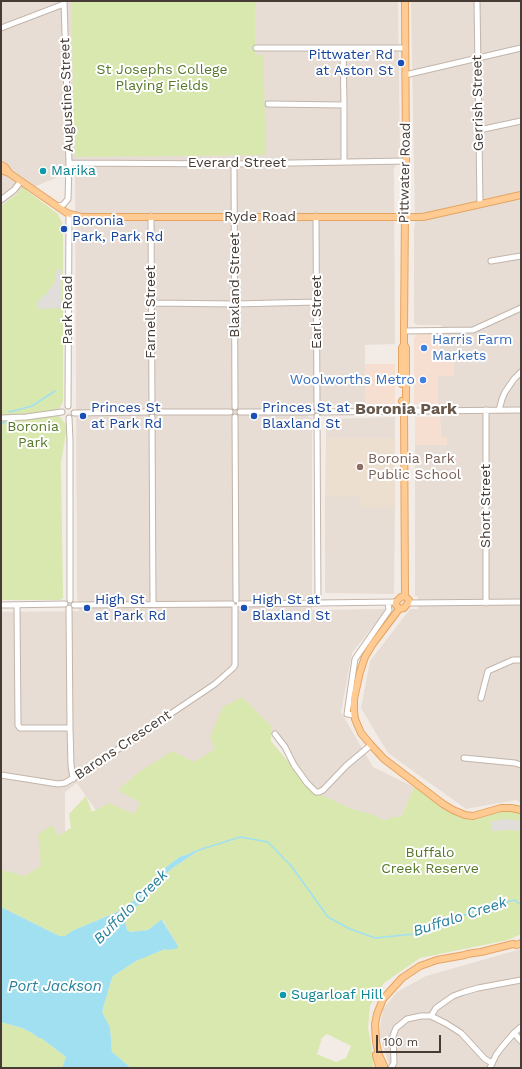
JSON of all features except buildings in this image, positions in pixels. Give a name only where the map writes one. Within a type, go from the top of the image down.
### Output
[{"type":"main road","name":"Pittwater Road","points":[[405,1],[406,161],[404,217],[404,344],[402,348],[402,401],[404,402],[405,596]]},
{"type":"main road","name":"Ryde Road","points":[[1,165],[5,167],[9,173]]},
{"type":"main road","name":"Ryde Road","points":[[1,170],[9,173],[69,214],[82,217],[422,217],[521,195]]},
{"type":"main road","points":[[399,609],[396,602],[401,597],[407,597],[409,600],[408,603],[404,608],[399,609],[372,645],[362,664],[354,699],[354,715],[361,733],[384,759],[443,804],[457,812],[473,816],[501,808],[521,810]]},
{"type":"main road","points":[[513,944],[521,940]]},
{"type":"main road","points":[[384,1068],[373,1042],[372,1024],[378,1004],[388,989],[406,972],[418,964],[449,954],[467,954],[521,943]]},
{"type":"street","name":"Gerrish Street","points":[[477,1],[480,204]]},
{"type":"street","points":[[1,28],[64,3]]},
{"type":"street","name":"Augustine Street","points":[[57,206],[62,206],[68,199],[69,163],[64,3]]},
{"type":"street","points":[[256,48],[405,48]]},
{"type":"street","points":[[405,75],[521,48]]},
{"type":"street","points":[[343,49],[344,162]]},
{"type":"street","points":[[268,104],[344,105]]},
{"type":"street","points":[[479,130],[521,121]]},
{"type":"street","name":"Everard Street","points":[[69,163],[234,164],[406,161]]},
{"type":"street","name":"Blaxland Street","points":[[234,164],[235,407]]},
{"type":"street","points":[[1,200],[14,190],[21,181]]},
{"type":"street","name":"Park Road","points":[[68,406],[69,214]]},
{"type":"street","name":"Farnell Street","points":[[151,216],[152,408]]},
{"type":"street","name":"Earl Street","points":[[316,216],[317,407]]},
{"type":"street","points":[[491,261],[521,256]]},
{"type":"street","points":[[151,303],[235,304],[317,302]]},
{"type":"street","points":[[404,331],[473,330],[521,308]]},
{"type":"street","points":[[499,410],[505,392],[521,372]]},
{"type":"street","points":[[1,418],[26,417],[62,412],[63,409],[68,406],[74,413]]},
{"type":"street","points":[[230,412],[231,408],[235,407],[239,408],[240,412]]},
{"type":"street","points":[[312,412],[314,408],[317,407],[320,408],[322,412]]},
{"type":"street","points":[[73,779],[70,728],[69,418],[74,413],[147,412],[148,409],[152,408],[157,412],[230,412]]},
{"type":"street","name":"Short Street","points":[[486,410],[486,602]]},
{"type":"street","points":[[317,416],[322,412],[521,410]]},
{"type":"street","points":[[62,412],[64,417],[69,418]]},
{"type":"street","points":[[147,412],[149,416],[152,417]]},
{"type":"street","points":[[152,417],[155,416],[157,412]]},
{"type":"street","points":[[230,412],[232,416],[235,417]]},
{"type":"street","points":[[240,412],[312,412],[317,416]]},
{"type":"street","points":[[235,417],[238,416],[240,412]]},
{"type":"street","points":[[317,416],[318,603]]},
{"type":"street","points":[[152,417],[153,604]]},
{"type":"street","points":[[235,417],[236,604]]},
{"type":"street","points":[[354,715],[347,714],[355,660],[388,610],[388,602]]},
{"type":"street","points":[[1,605],[396,602]]},
{"type":"street","points":[[408,603],[521,602]]},
{"type":"street","name":"Barons Crescent","points":[[1,775],[63,784],[73,779],[215,684],[233,668],[236,661],[236,604]]},
{"type":"street","points":[[17,605],[18,725],[20,728],[70,728]]},
{"type":"street","points":[[481,698],[488,671],[513,660],[521,660]]},
{"type":"street","points":[[275,734],[285,747],[294,765],[307,783],[316,792],[323,790],[347,765],[371,745]]},
{"type":"street","points":[[464,758],[521,765]]},
{"type":"street","points":[[431,1016],[436,1008],[453,996],[478,988],[521,980]]},
{"type":"street","points":[[384,1068],[394,1063],[393,1036],[396,1028],[407,1019],[421,1016],[431,1016],[446,1024],[461,1033],[491,1066],[502,1047],[521,1027]]},
{"type":"street","points":[[514,1033],[521,1042]]},
{"type":"shaded area","points":[[1,1],[398,1],[400,155],[394,169],[395,344],[365,345],[365,404],[326,405],[325,402],[312,402],[312,405],[308,405],[308,417],[312,418],[312,610],[384,609],[385,611],[352,653],[341,712],[373,767],[414,787],[401,817],[384,821],[322,800],[272,735],[209,768],[128,857],[77,783],[65,792],[65,910],[1,890],[1,612],[79,611],[77,595],[75,170],[17,194],[1,205]]},
{"type":"shaded area","points":[[411,1],[521,1],[521,803],[516,800],[466,809],[388,753],[361,708],[370,661],[410,609],[418,609],[418,596],[415,596],[415,445],[447,445],[441,437],[438,404],[438,376],[454,376],[440,352],[440,334],[442,325],[418,325],[414,322],[415,225]]},
{"type":"shaded area","points":[[57,269],[62,269],[62,308],[37,309],[37,302],[54,284]]},
{"type":"shaded area","points":[[417,334],[440,334],[440,352],[454,352],[454,376],[438,376],[438,404],[414,404],[414,337]]},
{"type":"shaded area","points":[[365,364],[395,364],[395,404],[365,404]]},
{"type":"shaded area","points":[[395,417],[395,438],[326,438],[326,419]]},
{"type":"shaded area","points":[[415,417],[440,417],[441,437],[447,437],[447,445],[415,445]]},
{"type":"shaded area","name":"Boronia Park Public School","points":[[326,438],[395,438],[395,507],[360,507],[360,497],[325,497]]},
{"type":"shaded area","points":[[325,497],[360,497],[360,507],[395,507],[394,594],[325,593]]},
{"type":"shaded area","points":[[504,819],[521,821],[521,831],[492,831],[490,822]]},
{"type":"shaded area","points":[[521,949],[521,1068],[390,1068],[379,1033],[383,1009],[397,992],[426,976]]},
{"type":"green space","name":"St Josephs College Playing Fields","points":[[255,1],[255,55],[264,55],[266,155],[75,157],[71,2]]},
{"type":"green space","name":"Boronia Park","points":[[22,187],[58,214],[63,225],[63,402],[57,413],[67,426],[61,463],[63,598],[60,600],[1,600],[1,206],[17,194]]},
{"type":"green space","name":"Buffalo Creek Reserve","points":[[242,697],[271,726],[271,741],[296,771],[319,794],[352,809],[374,815],[384,821],[392,817],[401,817],[414,787],[443,808],[460,817],[476,819],[510,809],[521,812],[521,934],[508,940],[420,958],[384,983],[370,1006],[368,1028],[373,1055],[373,1068],[131,1068],[112,1052],[110,1027],[102,1012],[113,976],[136,961],[162,950],[167,950],[178,946],[164,921],[161,920],[148,930],[130,932],[127,930],[125,919],[133,909],[144,901],[153,886],[163,876],[200,850],[181,856],[161,871],[136,899],[117,912],[72,931],[65,936],[59,936],[1,907],[1,870],[25,876],[41,866],[38,835],[52,825],[58,836],[71,828],[69,814],[86,796],[92,812],[109,803],[134,814],[141,803],[118,790],[139,772],[172,751],[194,762],[215,749],[210,737],[223,707]],"holes":[[[327,1034],[351,1046],[346,1058],[336,1062],[317,1054],[322,1038]]]},
{"type":"green space","points":[[1,1022],[22,1028],[41,1038],[66,1057],[62,1068],[1,1068]]},
{"type":"water","name":"Port Jackson","points":[[201,849],[163,876],[153,886],[144,901],[133,909],[125,919],[127,930],[130,932],[148,930],[162,920],[178,946],[178,948],[165,949],[136,961],[113,976],[111,981],[102,1012],[110,1027],[112,1052],[131,1068],[62,1068],[66,1057],[41,1038],[22,1028],[1,1022],[1,907],[59,936],[65,936],[72,931],[117,912],[136,899],[161,871],[181,856]]},
{"type":"waterway","points":[[9,412],[32,406],[55,391]]},
{"type":"waterway","points":[[1,424],[6,422]]},
{"type":"waterway","name":"Buffalo Creek","points":[[199,850],[240,837],[268,842],[292,867],[328,917],[350,929],[375,938],[414,934],[486,907],[515,900],[518,903],[521,903]]},
{"type":"place","name":"Pittwater Rd at Aston St","points":[[401,63]]},
{"type":"place","name":"Marika","points":[[43,171]]},
{"type":"place","name":"Boronia Park, Park Rd","points":[[64,229]]},
{"type":"place","name":"Harris Farm Markets","points":[[424,348]]},
{"type":"place","name":"Woolworths Metro","points":[[423,380]]},
{"type":"place","name":"Princes St at Park Rd","points":[[83,416]]},
{"type":"place","name":"Princes St at Blaxland St","points":[[254,416]]},
{"type":"place","name":"Boronia Park Public School","points":[[360,467]]},
{"type":"place","name":"High St at Park Rd","points":[[87,608]]},
{"type":"place","name":"High St at Blaxland St","points":[[244,608]]},
{"type":"place","name":"Sugarloaf Hill","points":[[283,995]]},
{"type":"district","name":"Boronia Park","points":[[406,409]]}]
